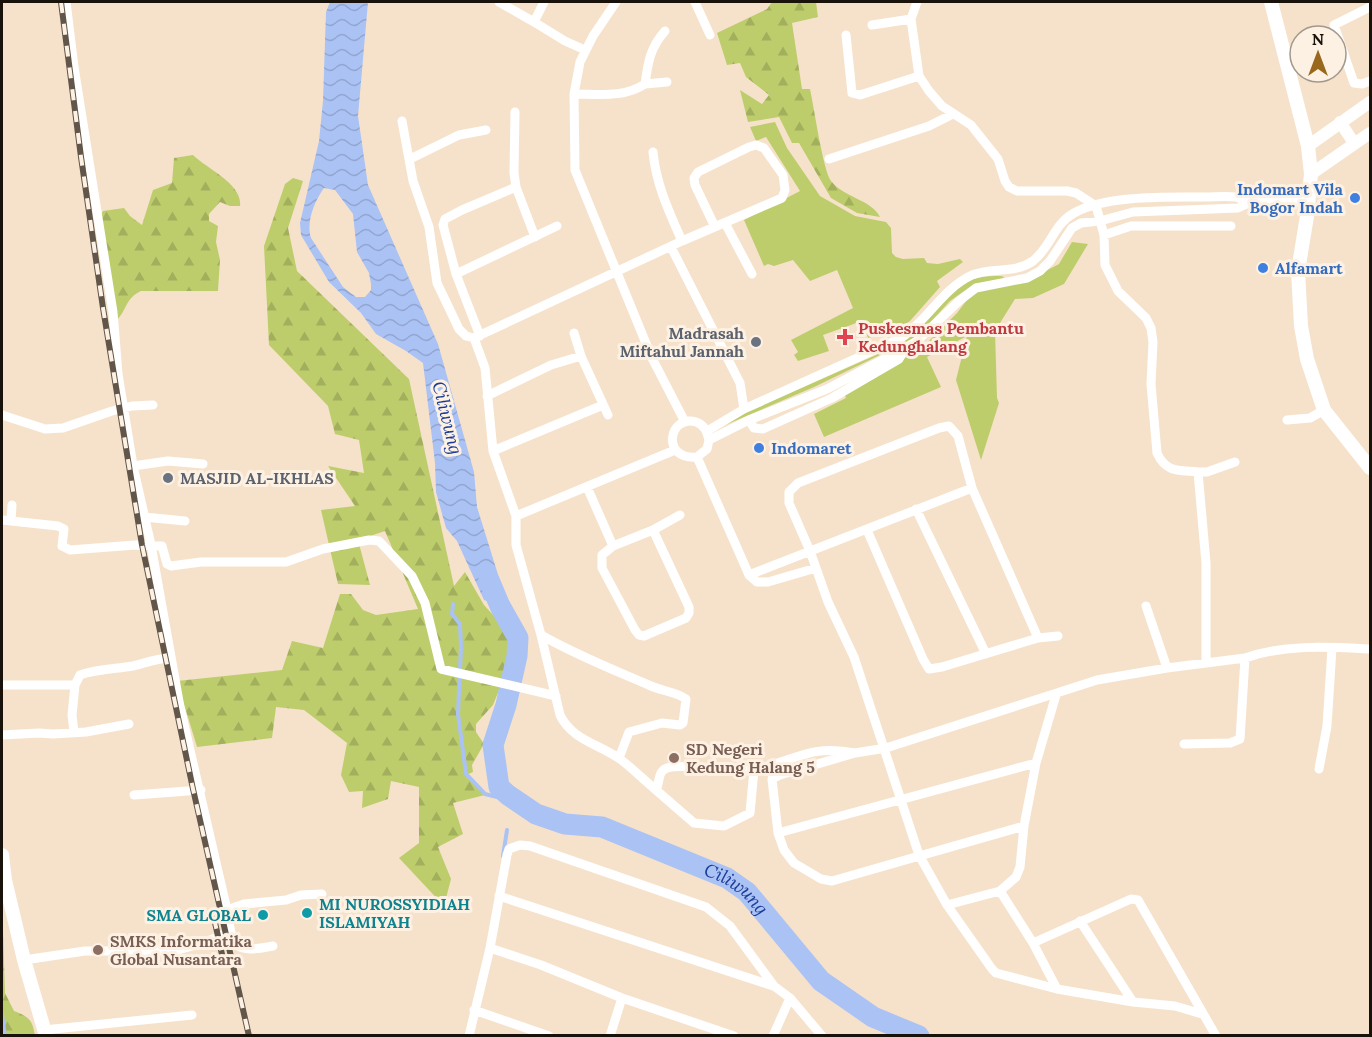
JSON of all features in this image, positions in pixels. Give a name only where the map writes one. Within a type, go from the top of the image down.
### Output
[{"type":"main road","points":[[1271,2],[1308,146],[1311,174],[1298,271],[1301,326],[1307,359],[1324,410],[1371,468]]},
{"type":"main road","points":[[2,855],[5,880],[24,960],[45,1033]]},
{"type":"street","points":[[66,2],[74,67],[113,312],[118,374],[133,466],[151,544],[180,707],[235,945],[240,949],[273,946]]},
{"type":"street","points":[[499,2],[565,41],[585,50]]},
{"type":"street","points":[[534,21],[544,2]]},
{"type":"street","points":[[616,2],[585,50],[580,62],[574,94],[575,170],[652,358],[685,422]]},
{"type":"street","points":[[697,2],[710,35]]},
{"type":"street","points":[[917,2],[911,19],[919,76],[928,91],[942,106],[971,125],[998,159],[1005,181],[1010,187],[1017,190],[1067,191],[1076,193],[1096,206],[1104,236],[1105,265],[1118,291],[1146,318],[1151,328],[1153,342],[1151,384],[1157,453],[1161,462],[1172,469],[1198,472],[1207,472],[1235,462]]},
{"type":"street","points":[[1370,81],[1354,84],[1334,25],[1371,8]]},
{"type":"street","points":[[872,25],[911,19]]},
{"type":"street","points":[[645,84],[651,50],[664,31]]},
{"type":"street","points":[[846,35],[852,93],[860,95],[919,76]]},
{"type":"street","points":[[574,94],[621,94],[633,92],[645,84],[667,82]]},
{"type":"street","points":[[1308,146],[1371,102]]},
{"type":"street","points":[[515,112],[513,173],[535,237]]},
{"type":"street","points":[[829,159],[929,126],[953,114]]},
{"type":"street","points":[[402,120],[413,181],[429,227],[437,283],[459,329],[466,336],[477,337],[682,241],[720,225],[782,198],[785,190],[783,175],[764,148],[756,145],[698,172],[694,178],[695,185],[720,225],[752,274]]},
{"type":"street","points":[[1340,122],[1354,143]]},
{"type":"street","points":[[410,159],[459,135],[486,130]]},
{"type":"street","points":[[1311,174],[1371,133]]},
{"type":"street","points":[[653,152],[656,176],[662,195],[682,241]]},
{"type":"street","points":[[516,186],[445,219],[443,225],[477,337],[484,368],[493,452],[516,516],[516,545],[560,715],[569,729],[619,758],[694,823],[724,826],[750,813],[754,770]]},
{"type":"street","points":[[708,435],[744,409],[900,338],[917,326],[942,296],[956,285],[981,272],[1010,270],[1033,261],[1048,245],[1059,225],[1074,213],[1129,199],[1238,197],[1249,203]]},
{"type":"street","points":[[708,435],[827,389],[905,348],[924,335],[976,288],[1027,278],[1040,271],[1050,261],[1072,228],[1081,223],[1100,221],[1133,212],[1238,208],[1249,203],[1309,201]]},
{"type":"street","points":[[456,274],[557,226]]},
{"type":"street","points":[[1104,236],[1131,226],[1231,226]]},
{"type":"street","points":[[1048,245],[1059,248]]},
{"type":"street","points":[[671,247],[740,383],[744,409]]},
{"type":"street","points":[[574,333],[581,356],[608,415]]},
{"type":"street","points":[[748,420],[754,428],[763,429],[832,398],[899,359],[905,348]]},
{"type":"street","points":[[487,396],[551,365],[581,356]]},
{"type":"street","points":[[827,389],[832,398]]},
{"type":"street","points":[[2,415],[45,429],[63,428],[124,408],[153,405]]},
{"type":"street","points":[[493,452],[603,405]]},
{"type":"street","points":[[1287,420],[1310,417],[1324,410]]},
{"type":"street","points":[[693,421],[701,424],[708,435],[706,449],[697,457],[687,458],[675,450],[672,442],[673,434],[678,426],[685,422],[693,421]]},
{"type":"street","points":[[1038,638],[972,488],[958,436],[950,426],[939,428],[798,483],[789,492],[789,502],[828,602],[854,657],[886,748],[919,855],[947,905],[996,973],[1057,989],[1133,1002],[1175,1006],[1202,1014]]},
{"type":"street","points":[[516,516],[675,450]]},
{"type":"street","points":[[697,457],[749,575],[757,582],[768,582],[816,568]]},
{"type":"street","points":[[133,466],[168,461],[203,464]]},
{"type":"street","points":[[1198,472],[1206,563],[1206,662]]},
{"type":"street","points":[[587,487],[613,546]]},
{"type":"street","points":[[749,575],[972,488]]},
{"type":"street","points":[[12,505],[6,520],[58,526],[64,529],[62,546],[65,549],[151,544],[162,546],[165,550],[167,564],[171,566],[201,562],[286,562],[323,549],[369,540],[379,541],[412,576],[425,603],[441,669],[556,696]]},
{"type":"street","points":[[916,509],[986,654]]},
{"type":"street","points":[[653,530],[689,607],[689,613],[686,618],[652,634],[639,635],[602,568],[602,555],[613,546],[653,530],[680,515]]},
{"type":"street","points":[[144,518],[185,521]]},
{"type":"street","points":[[867,530],[929,669],[1038,638],[1058,636]]},
{"type":"street","points":[[1146,606],[1167,668]]},
{"type":"street","points":[[541,635],[600,664],[664,692],[681,695],[686,699],[680,725],[662,723],[629,732],[619,758]]},
{"type":"street","points":[[1024,826],[832,881],[825,881],[794,863],[784,850],[777,833],[772,779],[855,753],[886,748],[1115,676],[1245,658],[1263,652],[1332,648],[1371,649]]},
{"type":"street","points":[[1319,769],[1327,726],[1332,648]]},
{"type":"street","points":[[75,732],[72,715],[75,685],[80,675],[171,658]]},
{"type":"street","points":[[1184,744],[1230,742],[1240,739],[1245,658]]},
{"type":"street","points":[[2,685],[75,685]]},
{"type":"street","points":[[947,905],[1000,891],[1016,877],[1020,867],[1024,826],[1036,763],[1056,695]]},
{"type":"street","points":[[2,735],[75,732],[129,724]]},
{"type":"street","points":[[656,790],[660,773],[664,768],[676,766],[714,770],[754,770],[826,749],[855,753]]},
{"type":"street","points":[[777,833],[1036,763]]},
{"type":"street","points":[[134,795],[201,790]]},
{"type":"street","points":[[469,1035],[490,948],[507,855],[513,846],[530,846],[706,907],[730,926],[774,986],[790,998],[822,1035]]},
{"type":"street","points":[[1000,891],[1033,943],[1057,989]]},
{"type":"street","points":[[227,910],[244,904],[322,894]]},
{"type":"street","points":[[499,896],[774,986]]},
{"type":"street","points":[[1033,943],[1131,899],[1138,900],[1216,1035]]},
{"type":"street","points":[[1080,921],[1133,1002]]},
{"type":"street","points":[[24,960],[85,951],[174,951],[231,932]]},
{"type":"street","points":[[490,948],[541,965],[621,998],[734,1035]]},
{"type":"street","points":[[610,1035],[621,998]]},
{"type":"street","points":[[773,1035],[790,998]]},
{"type":"street","points":[[474,1010],[549,1035]]},
{"type":"street","points":[[45,1033],[192,1015]]},
{"type":"green space","points":[[772,2],[816,2],[818,17],[792,23],[802,89],[810,89],[822,152],[831,181],[843,191],[871,206],[880,217],[857,213],[831,198],[799,143],[792,143],[779,117],[748,122],[740,90],[762,104],[769,95],[746,77],[740,63],[727,65],[717,33],[767,9]]},
{"type":"green space","points":[[775,122],[787,148],[820,196],[855,216],[886,222],[891,228],[892,253],[896,257],[924,258],[927,263],[938,264],[960,259],[963,262],[937,281],[940,287],[910,321],[896,330],[868,338],[862,321],[823,335],[829,351],[798,361],[794,355],[798,352],[791,340],[853,308],[837,270],[810,281],[793,260],[774,266],[768,264],[764,266],[744,220],[800,191],[766,137],[756,141],[750,127]]},
{"type":"green space","points":[[193,155],[230,184],[239,198],[240,206],[230,206],[220,202],[209,214],[209,221],[218,226],[216,242],[220,260],[218,291],[141,291],[129,301],[117,320],[97,221],[103,211],[124,208],[142,225],[153,190],[172,183],[174,158]]},
{"type":"green space","points":[[293,178],[303,181],[288,228],[297,271],[409,379],[454,586],[465,572],[484,605],[515,639],[509,666],[493,705],[476,724],[476,732],[484,744],[472,765],[473,772],[466,775],[485,795],[453,803],[463,834],[438,847],[451,879],[444,906],[399,858],[419,843],[419,787],[391,781],[388,799],[362,808],[363,791],[349,792],[341,775],[347,743],[304,710],[276,707],[272,738],[197,747],[177,681],[282,670],[292,641],[323,648],[340,594],[351,594],[363,610],[376,615],[418,609],[385,531],[358,540],[370,585],[338,584],[321,510],[355,506],[328,466],[364,473],[359,440],[335,434],[328,406],[269,345],[264,246],[285,184]]},
{"type":"green space","points":[[1072,242],[1088,244],[1064,284],[1033,298],[1015,299],[995,331],[999,403],[981,460],[956,380],[967,336],[927,357],[941,387],[824,437],[814,414],[846,398],[844,393],[920,350],[957,313],[976,288],[1034,277],[1059,264]]},
{"type":"green space","points":[[1004,277],[1003,279],[974,284],[950,301],[927,326],[920,328],[937,306],[962,285],[977,278]]},
{"type":"green space","points":[[914,333],[916,336],[913,339],[814,387],[723,426],[722,423],[874,356]]},
{"type":"green space","points":[[2,899],[5,993],[14,1011],[31,1022],[35,1035],[2,1035]]},
{"type":"water","points":[[330,2],[368,2],[358,116],[368,185],[438,344],[474,472],[477,507],[505,597],[500,606],[484,600],[457,541],[446,528],[436,492],[435,463],[423,363],[376,334],[361,313],[329,282],[301,235],[300,223],[319,141],[323,101],[326,12]],"holes":[[[324,188],[335,190],[353,214],[357,252],[369,273],[371,284],[371,290],[365,297],[356,297],[343,287],[311,238],[310,219],[317,199]]]},
{"type":"waterway","name":"Ciliwung","points":[[489,580],[518,638],[517,656],[506,705],[493,745],[499,787],[536,814],[565,824],[602,827],[727,878],[747,892],[821,981],[873,1017],[919,1036]]},
{"type":"waterway","name":"Ciliwung","points":[[453,604],[452,614],[460,624],[458,714],[466,774],[485,794],[517,802]]},
{"type":"waterway","points":[[503,856],[507,830]]},
{"type":"waterway","points":[[2,1015],[5,1036]]},
{"type":"railway","points":[[61,2],[103,308],[142,545],[193,789],[249,1036]]},
{"type":"railway","points":[[214,918],[223,959]]},
{"type":"place","name":"Indomart Vila Bogor Indah","points":[[1355,198]]},
{"type":"place","name":"Alfamart","points":[[1263,268]]},
{"type":"place","name":"Puskesmas Pembantu Kedunghalang","points":[[845,337]]},
{"type":"place","name":"Madrasah Miftahul Jannah","points":[[756,342]]},
{"type":"place","name":"Indomaret","points":[[759,448]]},
{"type":"place","name":"MASJID AL-IKHLAS","points":[[168,478]]},
{"type":"place","name":"SD Negeri Kedung Halang 5","points":[[674,758]]},
{"type":"place","name":"MI NUROSSYIDIAH ISLAMIYAH","points":[[307,913]]},
{"type":"place","name":"SMA GLOBAL","points":[[263,915]]},
{"type":"place","name":"SMKS Informatika Global Nusantara","points":[[98,950]]}]
